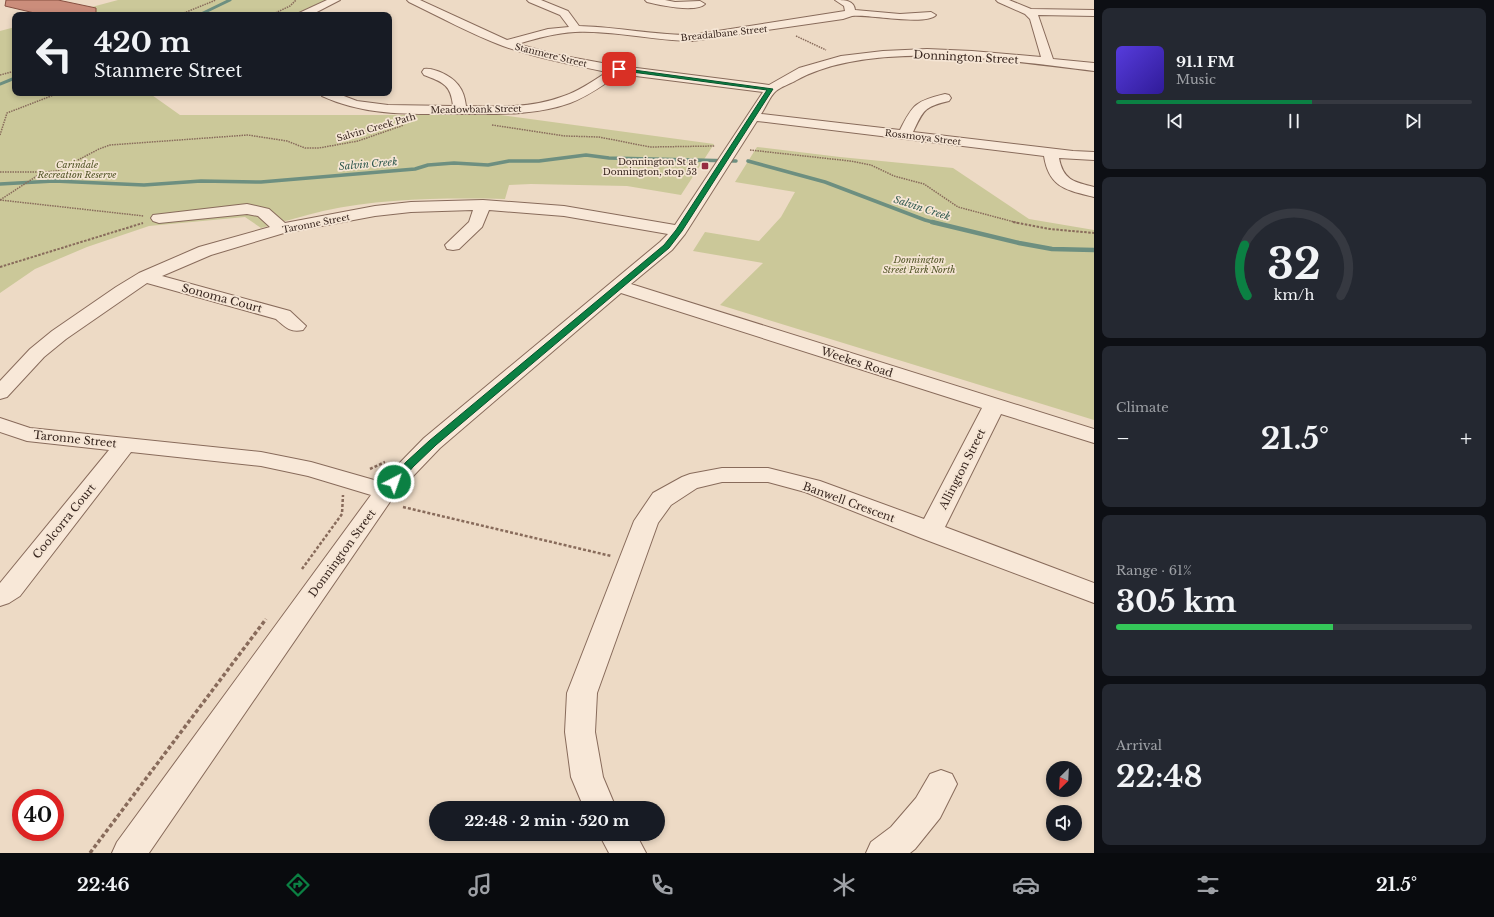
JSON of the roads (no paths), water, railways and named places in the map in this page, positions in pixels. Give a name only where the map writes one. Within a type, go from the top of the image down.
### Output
[{"type":"street","points":[[310,12],[335,0]]},
{"type":"street","name":"Stanmere Street","points":[[412,0],[508,44],[572,61],[619,69],[771,89]]},
{"type":"street","points":[[532,0],[564,13],[576,29]]},
{"type":"street","points":[[650,0],[675,5],[700,4]]},
{"type":"street","points":[[840,0],[848,4],[850,7],[850,13],[900,17],[931,15]]},
{"type":"street","points":[[1001,0],[1029,12],[1035,18],[1048,62]]},
{"type":"street","points":[[1029,12],[1094,13]]},
{"type":"street","name":"Breadalbane Street","points":[[508,44],[548,32],[576,29],[604,30],[674,38],[709,36],[832,19],[850,13]]},
{"type":"street","name":"Donnington Street","points":[[129,853],[394,499],[410,465],[432,443],[666,246],[679,231],[715,176],[725,149],[752,117],[771,89],[782,81],[803,70],[844,60],[915,53],[962,54],[1094,68]]},
{"type":"street","name":"Meadowbank Street","points":[[334,96],[352,103],[401,110],[501,111],[560,102],[578,94],[619,69]]},
{"type":"street","points":[[428,72],[447,80],[455,87],[459,95],[460,110]]},
{"type":"street","points":[[905,135],[918,108],[929,102],[946,98]]},
{"type":"street","name":"Rossmoya Street","points":[[752,117],[1094,156]]},
{"type":"street","points":[[1051,152],[1055,173],[1060,179],[1074,186],[1094,192]]},
{"type":"street","points":[[453,245],[476,224],[483,205]]},
{"type":"street","name":"Taronne Street","points":[[0,393],[37,353],[59,335],[122,291],[145,277],[205,251],[281,230],[375,211],[411,207],[483,205],[564,211],[679,231]]},
{"type":"street","points":[[159,218],[247,209],[263,212],[281,230]]},
{"type":"street","name":"Sonoma Court","points":[[145,277],[283,315],[296,326]]},
{"type":"street","name":"Weekes Road","points":[[620,286],[1094,436]]},
{"type":"street","name":"Allington Street","points":[[930,532],[994,405]]},
{"type":"street","name":"Taronne Street","points":[[0,425],[28,434],[261,459],[311,469],[394,499]]},
{"type":"street","name":"Coolcorra Court","points":[[0,596],[11,589],[126,444]]},
{"type":"street","name":"Banwell Crescent","points":[[597,801],[588,777],[580,732],[582,693],[646,521],[662,499],[690,482],[722,475],[768,475],[812,486],[1094,593]]},
{"type":"street","points":[[883,853],[903,838],[928,808],[942,784]]},
{"type":"street","points":[[620,841],[628,853]]},
{"type":"waterway","points":[[205,12],[230,0]]},
{"type":"waterway","points":[[0,84],[12,79]]},
{"type":"waterway","name":"Salvin Creek","points":[[0,184],[54,181],[144,185],[201,181],[261,182],[415,169],[428,165],[454,163],[488,165],[509,161],[539,161],[586,155],[609,158],[736,161]]},
{"type":"waterway","name":"Salvin Creek","points":[[748,161],[825,182],[935,223]]},
{"type":"waterway","name":"Salvin Creek","points":[[935,223],[1019,243],[1052,249],[1094,250]]},
{"type":"place","name":"Donnington St at Donnington, stop 53","points":[[705,166]]},
{"type":"park label","name":"Carindale Recreation Reserve","points":[[77,170]]},
{"type":"park label","name":"Donnington Street Park North","points":[[919,264]]}]
